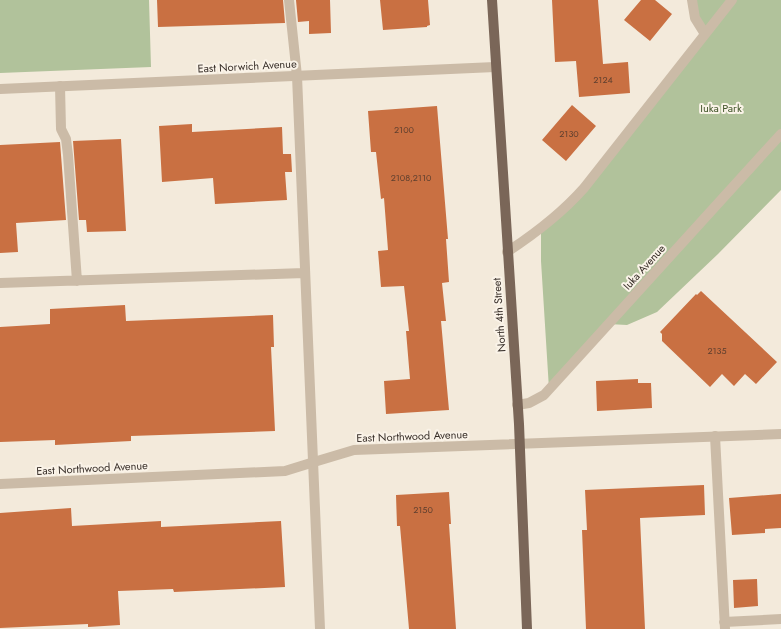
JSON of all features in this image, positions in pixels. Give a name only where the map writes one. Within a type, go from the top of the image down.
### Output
[{"type":"main road","name":"North 4th Street","points":[[492,0],[495,67],[520,444],[527,629]]},
{"type":"street","points":[[289,0],[297,76],[320,629]]},
{"type":"street","points":[[692,0],[695,18],[705,34]]},
{"type":"street","points":[[507,252],[541,230],[565,209],[584,188],[732,0]]},
{"type":"street","name":"East Norwich Avenue","points":[[0,89],[495,67]]},
{"type":"street","points":[[60,86],[61,129],[66,139],[68,155],[77,281]]},
{"type":"street","name":"Iuka Avenue","points":[[517,405],[533,401],[544,395],[781,134]]},
{"type":"street","points":[[0,283],[304,273]]},
{"type":"street","name":"East Northwood Avenue","points":[[0,484],[285,471],[354,450],[781,434]]},
{"type":"street","points":[[715,436],[725,625],[781,619]]},
{"type":"green space","points":[[0,0],[149,0],[151,67],[0,73]]},
{"type":"green space","name":"Iuka Park","points":[[692,0],[781,0],[781,190],[718,254],[657,312],[627,325],[608,324],[549,389],[541,261],[541,230],[565,209],[705,34]]},
{"type":"building","points":[[157,0],[283,0],[285,23],[158,27]]},
{"type":"building","points":[[296,0],[330,0],[331,33],[309,34],[309,21],[298,22]]},
{"type":"building","points":[[380,0],[428,0],[430,25],[427,27],[383,30]]},
{"type":"building","points":[[552,0],[598,0],[603,64],[628,62],[630,93],[579,97],[576,61],[555,62]]},
{"type":"building","points":[[641,0],[655,0],[672,14],[650,41],[624,20]]},
{"type":"building","points":[[572,105],[596,126],[566,161],[542,140]]},
{"type":"building","points":[[437,106],[448,239],[446,239],[449,282],[442,283],[446,321],[441,321],[449,410],[386,414],[384,381],[410,379],[406,331],[409,331],[404,286],[381,287],[378,251],[388,250],[384,198],[381,199],[376,152],[371,152],[368,111]]},
{"type":"building","points":[[192,124],[192,132],[282,127],[283,154],[291,154],[292,172],[285,172],[287,200],[215,204],[213,178],[162,182],[159,126]]},
{"type":"building","points":[[121,139],[126,231],[87,232],[86,220],[79,220],[73,141]]},
{"type":"building","points":[[60,142],[66,220],[16,223],[18,252],[0,253],[0,145]]},
{"type":"building","points":[[701,291],[777,362],[756,384],[745,374],[734,386],[722,374],[710,387],[662,341],[662,334],[660,332],[696,294],[697,295]]},
{"type":"building","points":[[125,305],[126,321],[273,315],[274,347],[271,347],[275,431],[131,436],[131,441],[55,445],[55,440],[0,442],[0,327],[50,324],[50,309]]},
{"type":"building","points":[[638,379],[638,383],[651,383],[652,408],[597,411],[596,381]]},
{"type":"building","points":[[704,485],[705,515],[640,518],[645,629],[586,629],[582,530],[587,530],[585,490]]},
{"type":"building","points":[[449,492],[451,524],[449,524],[456,629],[409,629],[400,526],[397,526],[396,495]]},
{"type":"building","points":[[781,494],[781,528],[765,529],[765,533],[732,535],[729,498]]},
{"type":"building","points":[[71,508],[72,526],[161,521],[161,527],[281,521],[285,587],[174,592],[173,589],[118,591],[120,625],[88,627],[88,624],[0,628],[0,513]]},
{"type":"building","points":[[757,579],[758,606],[734,608],[733,580]]}]
